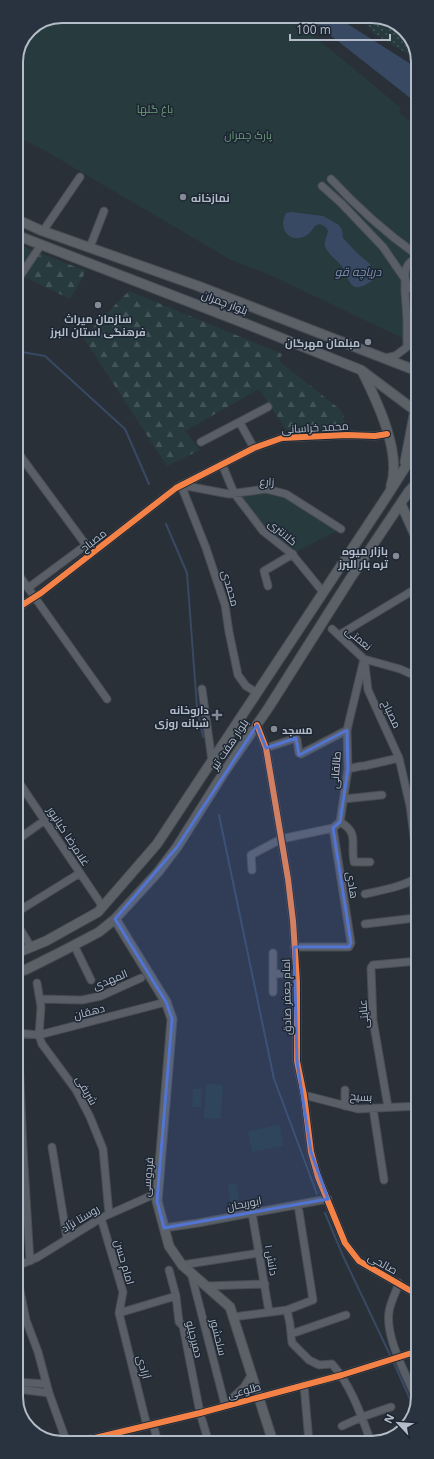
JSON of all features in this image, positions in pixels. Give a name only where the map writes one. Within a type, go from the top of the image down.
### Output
[{"type":"main road","name":"بلوار چمران","points":[[23,222],[43,231],[255,307],[411,369]]},
{"type":"main road","name":"بلوار چمران","points":[[23,238],[361,370],[411,407]]},
{"type":"main road","name":"بلوار هفت تیر","points":[[361,370],[377,401],[392,450],[394,467],[393,480],[387,496]]},
{"type":"main road","points":[[404,469],[411,435]]},
{"type":"main road","name":"بلوار هفت تیر","points":[[23,950],[46,941],[98,912],[157,844],[411,458]]},
{"type":"main road","name":"بلوار هفت تیر","points":[[23,970],[99,932],[115,919],[141,893],[158,872],[176,847],[234,757],[257,725],[350,579],[411,489]]},
{"type":"main road","points":[[401,504],[411,526]]},
{"type":"main road","points":[[221,748],[224,758],[229,759],[234,757]]},
{"type":"main road","points":[[211,762],[223,767],[223,774]]},
{"type":"main road","name":"فردوسی","points":[[115,919],[166,1002],[172,1019],[157,1193],[157,1201],[169,1246],[182,1265],[230,1307],[271,1436]]},
{"type":"street","points":[[43,231],[80,177]]},
{"type":"street","points":[[331,179],[346,196],[411,252]]},
{"type":"street","points":[[322,186],[341,203],[382,247],[411,290]]},
{"type":"street","points":[[90,247],[104,211]]},
{"type":"street","points":[[23,272],[41,245]]},
{"type":"street","points":[[411,262],[406,267],[405,279],[405,292],[411,341]]},
{"type":"street","points":[[382,358],[395,356],[411,348]]},
{"type":"street","points":[[201,442],[240,423],[268,407]]},
{"type":"street","points":[[240,423],[254,448]]},
{"type":"street","name":"محمد خراسانی","points":[[181,485],[254,448],[282,438],[340,435],[375,436],[387,434]]},
{"type":"street","points":[[23,460],[86,545],[28,588]]},
{"type":"street","name":"کلانتری","points":[[222,464],[234,493],[263,531],[293,554],[323,592]]},
{"type":"street","name":"زارع","points":[[181,485],[208,491],[234,493],[266,489],[286,494],[341,529]]},
{"type":"street","name":"مصباح","points":[[23,605],[181,485]]},
{"type":"street","name":"محمدی","points":[[181,485],[206,548],[226,606],[229,632],[238,675],[246,686],[257,692]]},
{"type":"street","points":[[268,586],[264,571],[293,554]]},
{"type":"street","points":[[23,581],[107,699]]},
{"type":"street","points":[[339,636],[411,592]]},
{"type":"street","name":"نعمتی","points":[[332,629],[364,659],[400,669],[411,674]]},
{"type":"street","name":"مصباح","points":[[364,659],[368,690],[399,758],[411,814]]},
{"type":"street","name":"طالقانی","points":[[340,822],[348,769],[347,730],[364,659]]},
{"type":"street","points":[[202,689],[211,762]]},
{"type":"street","name":"امام جعفر صادق","points":[[257,725],[266,748],[288,879],[293,921],[296,973],[297,1061],[304,1095],[310,1152],[345,1243],[358,1261]]},
{"type":"street","points":[[266,748],[296,738],[299,753],[301,754],[347,730]]},
{"type":"street","points":[[348,769],[399,758]]},
{"type":"street","name":"غلامرضا کیانپور","points":[[23,788],[103,907]]},
{"type":"street","points":[[344,799],[382,795]]},
{"type":"street","points":[[23,835],[45,820]]},
{"type":"street","points":[[252,870],[251,855],[281,839],[333,828],[340,822],[348,827],[352,832],[354,862],[370,862]]},
{"type":"street","name":"هادی","points":[[294,947],[348,947],[351,944],[333,828]]},
{"type":"street","points":[[23,908],[80,873]]},
{"type":"street","points":[[365,894],[411,880]]},
{"type":"street","points":[[365,924],[411,919]]},
{"type":"street","points":[[23,934],[31,947]]},
{"type":"street","points":[[74,945],[91,980]]},
{"type":"street","points":[[273,953],[273,992]]},
{"type":"street","name":"عنایتی","points":[[388,1107],[373,1020],[371,968],[373,965],[411,962]]},
{"type":"street","points":[[274,974],[296,973]]},
{"type":"street","name":"المهدی","points":[[40,999],[82,1000],[100,996],[141,978]]},
{"type":"street","points":[[37,983],[41,1007],[39,1035]]},
{"type":"street","name":"دهقان","points":[[23,1033],[39,1035],[166,1002]]},
{"type":"street","name":"شریفی","points":[[39,1035],[42,1044],[76,1090],[90,1117],[103,1149],[109,1214]]},
{"type":"street","points":[[345,1090],[346,1106]]},
{"type":"street","name":"بسیح","points":[[304,1095],[358,1108],[411,1106]]},
{"type":"street","points":[[373,1108],[384,1180]]},
{"type":"street","points":[[52,1147],[67,1240]]},
{"type":"street","points":[[23,1149],[30,1260]]},
{"type":"street","name":"روستا نژاد","points":[[23,1263],[67,1240],[101,1218],[157,1193]]},
{"type":"street","name":"ابوریحان","points":[[164,1228],[328,1199]]},
{"type":"street","points":[[233,1317],[287,1310],[313,1300],[298,1205]]},
{"type":"street","name":"دانش ۱","points":[[252,1213],[269,1312]]},
{"type":"street","name":"امام حسن","points":[[101,1218],[122,1292],[119,1313]]},
{"type":"street","points":[[182,1265],[259,1253]]},
{"type":"street","name":"صالحی","points":[[358,1261],[411,1291]]},
{"type":"street","name":"دمیرچیلو","points":[[169,1270],[176,1296],[179,1322],[183,1326],[200,1413],[207,1436]]},
{"type":"street","name":"سلحشور","points":[[191,1273],[225,1405]]},
{"type":"street","points":[[399,1283],[389,1312],[390,1331],[398,1357],[411,1386]]},
{"type":"street","points":[[206,1286],[264,1284]]},
{"type":"street","points":[[119,1313],[176,1296]]},
{"type":"street","points":[[23,1305],[26,1320],[38,1352],[46,1384],[64,1436]]},
{"type":"street","points":[[287,1310],[292,1343],[309,1360],[319,1365],[332,1364],[342,1375],[362,1417],[369,1436]]},
{"type":"street","name":"آزادی","points":[[119,1313],[150,1425],[155,1436]]},
{"type":"street","points":[[291,1334],[346,1315]]},
{"type":"street","name":"طلوعی","points":[[103,1436],[200,1413],[225,1405],[342,1375],[411,1353]]},
{"type":"street","points":[[225,1405],[244,1387],[252,1374]]},
{"type":"street","points":[[23,1382],[46,1384]]},
{"type":"street","points":[[304,1385],[308,1436]]},
{"type":"street","points":[[23,1390],[49,1393]]},
{"type":"street","points":[[342,1426],[391,1407]]},
{"type":"highlighted area","points":[[257,725],[266,748],[296,738],[299,755],[347,730],[348,769],[340,822],[333,828],[351,943],[349,947],[294,947],[297,1061],[311,1152],[328,1199],[164,1228],[157,1201],[172,1019],[166,1002],[115,919],[177,847]]},
{"type":"green space","name":"پارک چمران","points":[[62,23],[298,23],[401,108],[399,113],[411,122],[411,342],[270,275],[231,260],[44,150],[23,140],[23,62],[26,47],[34,34],[47,26]]},
{"type":"green space","points":[[365,23],[382,24],[392,28],[406,42],[410,55],[373,33]]},
{"type":"green space","points":[[23,246],[86,271],[70,299],[23,276]]},
{"type":"green space","points":[[129,291],[282,354],[279,361],[342,411],[347,430],[287,431],[259,389],[185,431],[200,450],[167,466],[83,337]]},
{"type":"green space","points":[[266,489],[286,494],[341,529],[292,554],[263,531],[234,493]]},
{"type":"green space","points":[[206,1084],[223,1085],[221,1119],[204,1118]]},
{"type":"green space","points":[[193,1089],[202,1089],[201,1107],[192,1107]]},
{"type":"green space","points":[[280,1125],[283,1146],[252,1152],[248,1131]]},
{"type":"green space","points":[[236,1183],[239,1200],[230,1202],[228,1185]]},
{"type":"water","points":[[315,23],[346,23],[411,64],[411,98]]},
{"type":"water","name":"دریاچه قو","points":[[291,212],[323,216],[339,225],[342,230],[343,238],[370,264],[375,275],[375,279],[360,287],[355,287],[351,284],[343,268],[329,253],[325,246],[328,231],[326,227],[320,224],[315,226],[308,234],[301,238],[291,237],[287,234],[283,225],[284,219],[286,213]]},
{"type":"waterway","points":[[23,352],[45,356],[125,429],[149,484]]},
{"type":"waterway","points":[[166,524],[187,573],[197,707],[203,737]]},
{"type":"waterway","points":[[219,815],[274,1079],[317,1194]]},
{"type":"waterway","points":[[325,1213],[343,1256],[391,1357]]},
{"type":"waterway","points":[[393,1361],[411,1400]]},
{"type":"cycle path","points":[[23,605],[41,593],[176,488],[254,448],[282,438],[347,435],[375,436],[387,434]]},
{"type":"cycle path","points":[[257,725],[266,748],[288,879],[293,921],[297,982],[297,1061],[304,1095],[311,1152],[318,1177],[345,1243],[359,1261],[411,1291]]},
{"type":"cycle path","points":[[103,1436],[200,1413],[342,1375],[411,1353]]},
{"type":"place","name":"نمازخانه","points":[[183,197]]},
{"type":"place","name":"سازمان میراث فرهنگی استان البرز","points":[[98,305]]},
{"type":"place","name":"مبلمان مهرگان","points":[[368,342]]},
{"type":"place","name":"بازار میوه تره بار البرز","points":[[396,556]]},
{"type":"place","name":"داروخانه شبانه روزی","points":[[217,715]]},
{"type":"place","name":"مسجد","points":[[274,729]]},
{"type":"park label","name":"باغ گلها","points":[[155,108]]}]
